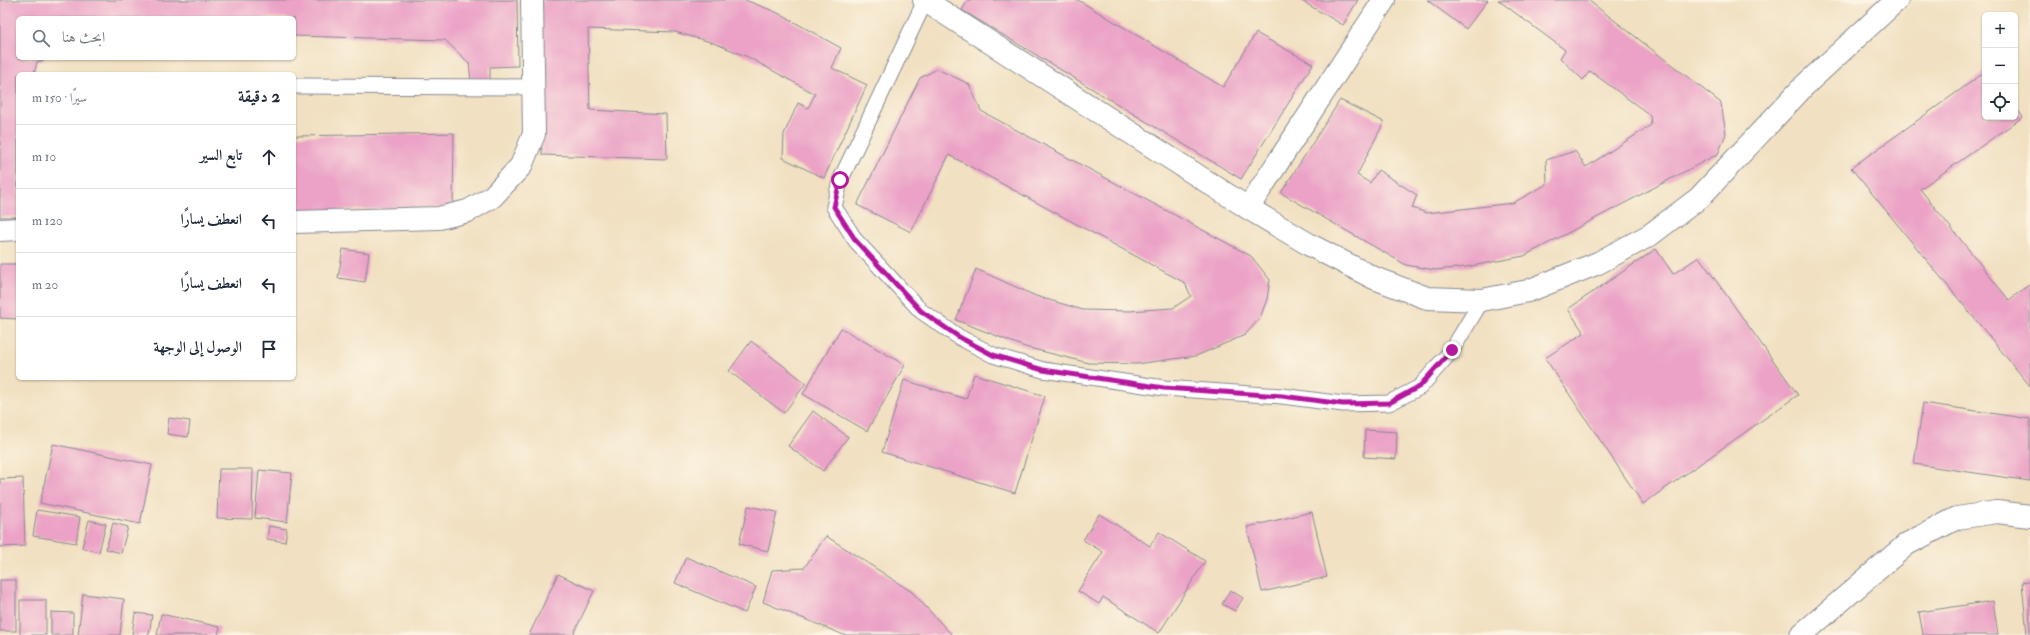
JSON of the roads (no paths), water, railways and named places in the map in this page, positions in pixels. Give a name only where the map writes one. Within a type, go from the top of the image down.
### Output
[{"type":"street","points":[[296,222],[439,218],[468,211],[492,197],[521,166],[534,134],[532,0]]},
{"type":"street","points":[[924,0],[1248,208],[1310,245],[1374,278],[1427,298],[1482,300],[1528,291],[1598,263],[1650,235],[1699,198],[1805,85],[1897,0]]},
{"type":"street","points":[[1248,208],[1384,0]]},
{"type":"street","points":[[0,230],[16,229]]},
{"type":"street","points":[[1801,635],[1907,544],[1957,518],[1997,512],[2030,516]]},
{"type":"lane","points":[[924,0],[840,180],[834,207],[856,241],[921,311],[959,337],[993,355],[1043,370],[1164,388],[1282,396],[1343,404],[1389,403],[1420,386],[1452,350],[1482,300]]},
{"type":"lane","points":[[296,86],[533,87]]}]
